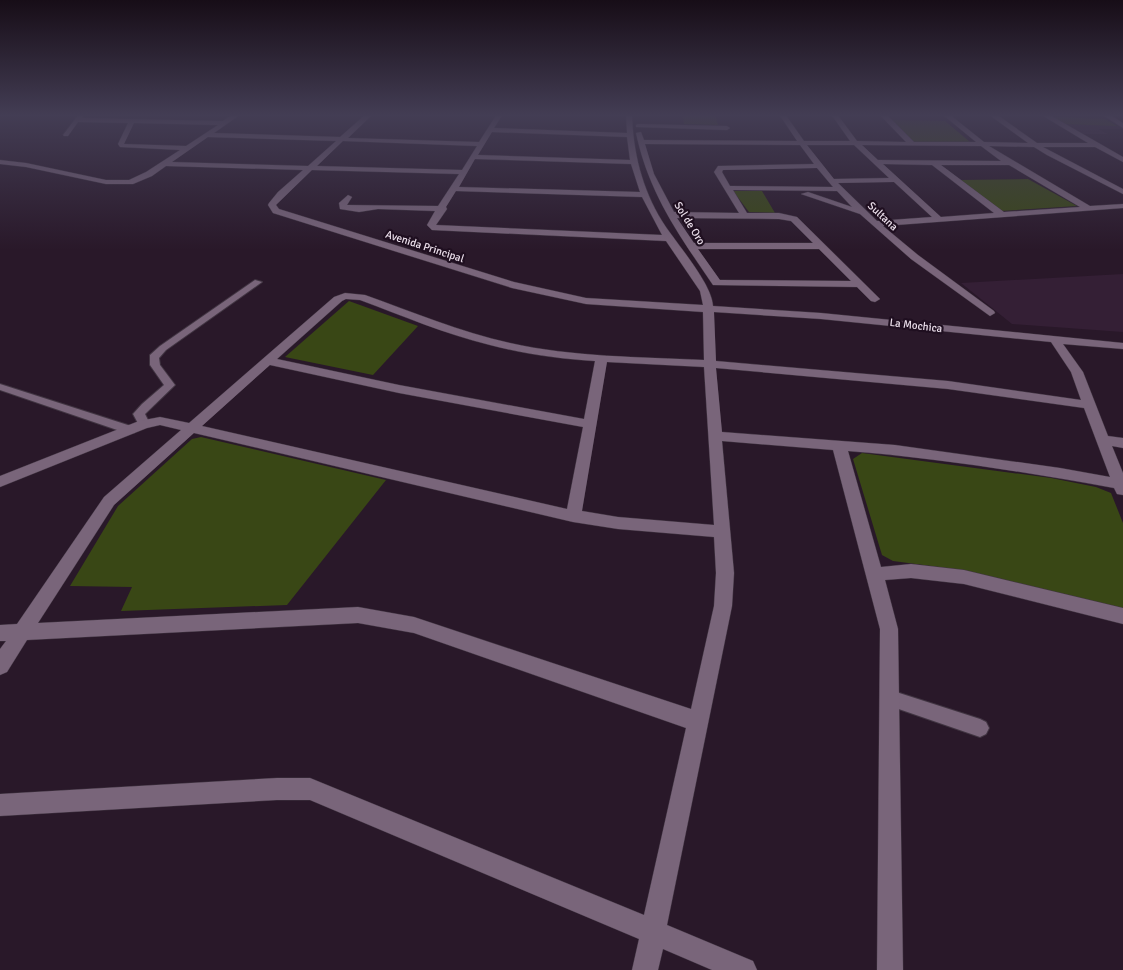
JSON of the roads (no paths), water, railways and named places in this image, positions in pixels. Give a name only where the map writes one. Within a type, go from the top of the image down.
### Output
[{"type":"street","points":[[0,162],[118,183],[140,179],[173,159]]},
{"type":"street","name":"Avenida Principal","points":[[320,159],[280,194],[272,206],[276,211],[512,285],[553,296],[586,301],[708,309]]},
{"type":"street","points":[[473,159],[443,209],[431,225],[432,227],[669,238]]},
{"type":"street","points":[[547,159],[634,162],[645,195],[669,238],[705,291],[708,309],[710,364],[723,532],[725,573],[723,606],[646,970]]},
{"type":"street","name":"Sol de Oro","points":[[645,159],[670,215],[716,283],[862,284]]},
{"type":"street","name":"Sultana","points":[[815,159],[874,224],[903,249],[990,313]]},
{"type":"street","points":[[873,159],[939,219]]},
{"type":"street","points":[[1006,159],[1089,209]]},
{"type":"street","points":[[1062,159],[1123,192]]},
{"type":"street","points":[[876,162],[1012,163]]},
{"type":"street","points":[[933,162],[1002,215]]},
{"type":"street","points":[[166,164],[465,172]]},
{"type":"street","points":[[744,215],[718,172],[721,168],[820,166]]},
{"type":"street","points":[[833,181],[897,180]]},
{"type":"street","points":[[728,188],[840,189]]},
{"type":"street","points":[[774,188],[820,198],[864,214]]},
{"type":"street","points":[[455,189],[645,195]]},
{"type":"street","points":[[348,197],[343,203],[343,207],[352,209],[378,207],[443,209]]},
{"type":"street","points":[[874,224],[1123,206]]},
{"type":"street","points":[[670,215],[779,216],[794,219],[875,298]]},
{"type":"street","points":[[691,246],[821,246]]},
{"type":"street","points":[[0,666],[100,512],[110,500],[338,298],[361,297],[488,341],[511,347],[602,358],[710,364],[911,380],[1016,392],[1089,405]]},
{"type":"street","name":"La Mochica","points":[[708,309],[887,322],[1123,346]]},
{"type":"street","points":[[1055,340],[1077,372],[1121,488]]},
{"type":"street","points":[[573,516],[602,358]]},
{"type":"street","points":[[267,361],[399,389],[590,424]]},
{"type":"street","points":[[0,482],[137,427],[160,421],[573,516],[628,524],[723,532]]},
{"type":"street","points":[[716,436],[895,450],[960,458],[1121,488]]},
{"type":"street","points":[[1103,440],[1123,443]]},
{"type":"street","points":[[839,445],[886,614],[888,629],[890,698],[890,970]]},
{"type":"street","points":[[875,574],[911,571],[964,577],[1123,616]]},
{"type":"street","points":[[0,633],[358,615],[414,625],[698,722]]},
{"type":"street","points":[[0,805],[277,789],[310,789],[744,970]]},
{"type":"lane","points":[[0,387],[137,427],[142,408],[162,394],[170,385],[155,365],[154,357],[163,348],[258,282]]},
{"type":"lane","points":[[890,698],[980,728]]}]
